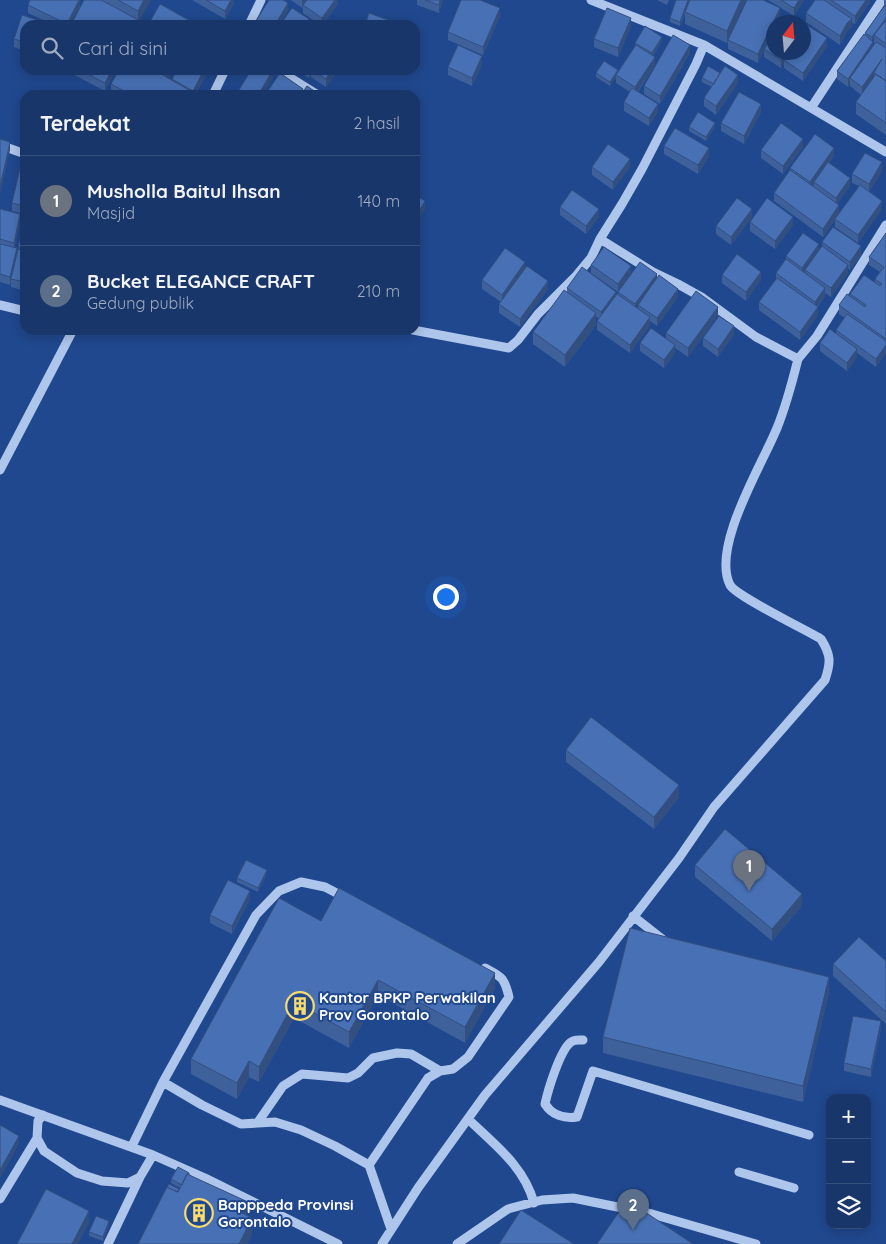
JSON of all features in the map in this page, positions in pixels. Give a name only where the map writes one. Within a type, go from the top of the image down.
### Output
[{"type":"street","points":[[251,20],[261,0]]},
{"type":"street","points":[[591,0],[704,44],[886,152]]},
{"type":"street","points":[[811,108],[882,0]]},
{"type":"street","points":[[420,331],[509,348],[591,258],[600,239],[642,169],[696,64],[704,44]]},
{"type":"street","points":[[216,90],[223,75]]},
{"type":"street","points":[[286,75],[310,90]]},
{"type":"street","points":[[0,145],[20,152]]},
{"type":"street","points":[[382,1244],[418,1188],[485,1096],[583,982],[679,858],[714,807],[825,680],[830,664],[828,651],[821,639],[743,596],[730,585],[727,570],[727,549],[734,523],[776,430],[787,400],[798,359],[818,336],[884,235],[886,225]]},
{"type":"street","points":[[600,239],[653,272],[704,298],[756,337],[798,359]]},
{"type":"street","points":[[0,305],[20,310]]},
{"type":"street","points":[[0,470],[70,335]]},
{"type":"street","points":[[132,1146],[163,1082],[256,915],[279,891],[302,882],[325,887],[351,900]]},
{"type":"street","points":[[634,916],[668,943]]},
{"type":"street","points":[[369,1165],[428,1078],[440,1071],[453,1069],[468,1056],[509,997],[506,984],[500,976],[474,962]]},
{"type":"street","points":[[583,1040],[571,1042],[564,1051],[548,1090],[545,1104],[548,1109],[560,1116],[568,1119],[577,1118],[593,1071],[809,1135]]},
{"type":"street","points":[[258,1122],[283,1086],[302,1074],[348,1078],[358,1073],[373,1058],[397,1052],[411,1054],[440,1071]]},
{"type":"street","points":[[163,1082],[202,1106],[240,1124],[275,1122],[301,1130],[369,1165],[391,1229]]},
{"type":"street","points":[[0,1100],[153,1154],[338,1244]]},
{"type":"street","points":[[0,1199],[37,1138],[38,1121],[43,1115]]},
{"type":"street","points":[[468,1118],[503,1152],[521,1173],[530,1188],[534,1203]]},
{"type":"street","points":[[37,1138],[44,1150],[77,1173],[102,1181],[128,1183],[140,1177]]},
{"type":"street","points":[[108,1244],[153,1154]]},
{"type":"street","points":[[739,1172],[794,1188]]},
{"type":"street","points":[[457,1244],[508,1209],[542,1200],[573,1198],[652,1214],[756,1244]]},
{"type":"building","points":[[30,0],[79,0],[69,20],[59,20],[28,5]]},
{"type":"building","points":[[84,0],[101,0],[138,20],[74,20]]},
{"type":"building","points":[[118,0],[144,0],[138,11]]},
{"type":"building","points":[[206,0],[231,0],[225,11]]},
{"type":"building","points":[[269,0],[283,0],[288,3],[278,20],[256,20]]},
{"type":"building","points":[[307,0],[335,0],[322,18],[303,5]]},
{"type":"building","points":[[425,0],[440,0],[439,5]]},
{"type":"building","points":[[461,0],[480,0],[500,8],[483,47],[448,32]]},
{"type":"building","points":[[676,0],[688,0],[680,22],[670,18]]},
{"type":"building","points":[[690,0],[741,0],[727,31],[685,12]]},
{"type":"building","points":[[747,0],[763,0],[780,8],[777,15],[766,15],[766,37],[758,54],[728,40]]},
{"type":"building","points":[[781,0],[799,0],[794,8]]},
{"type":"building","points":[[815,0],[824,0],[852,19],[847,23],[840,36],[806,13]]},
{"type":"building","points":[[831,0],[866,0],[855,16]]},
{"type":"building","points":[[160,4],[189,20],[151,20]]},
{"type":"building","points":[[885,5],[886,18],[872,37],[865,33]]},
{"type":"building","points":[[292,8],[309,19],[308,20],[284,20]]},
{"type":"building","points":[[607,8],[631,18],[618,48],[594,39]]},
{"type":"building","points":[[369,13],[388,20],[367,20]]},
{"type":"building","points":[[22,15],[38,20],[20,20]]},
{"type":"building","points":[[886,20],[886,44],[874,35]]},
{"type":"building","points":[[20,21],[20,41],[14,39]]},
{"type":"building","points":[[645,26],[662,37],[652,53],[635,43]]},
{"type":"building","points":[[811,28],[827,38],[803,73],[784,60],[811,60]]},
{"type":"building","points":[[864,34],[873,42],[848,79],[837,71]]},
{"type":"building","points":[[673,35],[690,45],[660,96],[644,86]]},
{"type":"building","points":[[876,42],[886,48],[886,81],[874,73],[882,59],[862,87],[850,78]]},
{"type":"building","points":[[458,45],[482,56],[472,78],[448,67]]},
{"type":"building","points":[[636,45],[655,57],[635,87],[616,75]]},
{"type":"building","points":[[604,61],[618,70],[610,82],[596,73]]},
{"type":"building","points":[[708,66],[720,73],[714,84],[702,78]]},
{"type":"building","points":[[725,66],[738,75],[716,106],[704,98]]},
{"type":"building","points":[[876,74],[886,81],[886,123],[856,102]]},
{"type":"building","points":[[90,75],[109,75],[105,83]]},
{"type":"building","points":[[116,75],[163,75],[189,90],[122,90],[111,84]]},
{"type":"building","points":[[174,75],[201,75],[194,90],[172,79]]},
{"type":"building","points":[[248,75],[270,75],[261,90],[239,90]]},
{"type":"building","points":[[279,75],[283,75],[303,89],[302,90],[268,90]]},
{"type":"building","points":[[320,75],[329,75],[326,79]]},
{"type":"building","points":[[307,86],[313,90],[304,90]]},
{"type":"building","points":[[632,88],[658,104],[649,118],[624,102]]},
{"type":"building","points":[[739,92],[761,104],[744,136],[721,123]]},
{"type":"building","points":[[698,112],[715,123],[706,137],[689,127]]},
{"type":"building","points":[[781,123],[803,139],[783,166],[761,150]]},
{"type":"building","points":[[675,128],[709,148],[698,165],[664,146]]},
{"type":"building","points":[[815,134],[834,148],[810,182],[790,168]]},
{"type":"building","points":[[0,139],[10,142],[0,187]]},
{"type":"building","points":[[608,144],[630,159],[613,182],[592,167]]},
{"type":"building","points":[[865,153],[882,162],[869,184],[852,174]]},
{"type":"building","points":[[828,162],[850,178],[836,198],[814,182]]},
{"type":"building","points":[[20,168],[20,205],[12,203]]},
{"type":"building","points":[[790,170],[839,205],[823,229],[774,193]]},
{"type":"building","points":[[860,185],[882,201],[858,235],[835,219]]},
{"type":"building","points":[[572,190],[599,209],[586,226],[560,207]]},
{"type":"building","points":[[420,198],[425,201],[420,210]]},
{"type":"building","points":[[737,198],[752,209],[731,237],[716,226]]},
{"type":"building","points":[[767,198],[793,217],[775,241],[750,222]]},
{"type":"building","points":[[0,209],[20,214],[14,243],[0,239]]},
{"type":"building","points":[[833,227],[861,246],[850,262],[822,242]]},
{"type":"building","points":[[803,233],[819,244],[802,268],[786,256]]},
{"type":"building","points":[[886,233],[886,339],[839,305],[847,294],[865,307],[866,305],[850,294],[864,275],[880,286],[882,284],[875,279],[884,267],[869,257]]},
{"type":"building","points":[[0,244],[17,248],[10,277],[0,274]]},
{"type":"building","points":[[822,246],[848,265],[831,288],[805,270]]},
{"type":"building","points":[[604,247],[631,266],[618,284],[591,265]]},
{"type":"building","points":[[505,248],[525,262],[502,295],[482,280]]},
{"type":"building","points":[[18,249],[20,250],[20,281],[11,279]]},
{"type":"building","points":[[737,254],[761,272],[746,292],[722,275]]},
{"type":"building","points":[[786,259],[825,288],[815,302],[776,273]]},
{"type":"building","points":[[640,262],[657,274],[635,304],[618,292]]},
{"type":"building","points":[[527,266],[548,281],[520,319],[499,304]]},
{"type":"building","points":[[582,267],[616,292],[601,312],[567,288]]},
{"type":"building","points":[[659,275],[678,289],[657,318],[638,305]]},
{"type":"building","points":[[777,278],[818,307],[800,332],[759,302]]},
{"type":"building","points":[[564,290],[596,313],[565,355],[533,332]]},
{"type":"building","points":[[696,291],[718,307],[688,348],[666,333]]},
{"type":"building","points":[[617,294],[650,317],[630,345],[597,321]]},
{"type":"building","points":[[847,314],[886,341],[886,345],[876,359],[836,330]]},
{"type":"building","points":[[719,316],[734,326],[718,349],[703,338]]},
{"type":"building","points":[[651,328],[675,345],[664,360],[640,343]]},
{"type":"building","points":[[830,329],[857,349],[847,363],[820,343]]},
{"type":"building","points":[[591,717],[679,785],[654,817],[566,750]]},
{"type":"building","points":[[725,829],[802,894],[772,929],[695,865]]},
{"type":"building","points":[[246,860],[267,870],[258,888],[237,878]]},
{"type":"building","points":[[228,880],[250,891],[232,926],[210,915]]},
{"type":"building","name":"Kantor BPKP Perwakilan Prov Gorontalo","points":[[339,888],[495,973],[465,1027],[378,980],[349,1032],[294,1002],[259,1067],[249,1061],[237,1083],[191,1059],[279,898],[321,921]]},
{"type":"building","points":[[630,928],[829,977],[803,1086],[603,1037]]},
{"type":"building","points":[[859,937],[886,961],[886,1012],[833,964]]},
{"type":"building","points":[[853,1016],[881,1021],[871,1069],[844,1063]]},
{"type":"building","points":[[0,1125],[19,1136],[0,1170]]},
{"type":"building","points":[[178,1167],[189,1173],[182,1185],[171,1179]]},
{"type":"building","name":"Bapppeda Provinsi Gorontalo","points":[[187,1174],[248,1202],[242,1213],[252,1218],[239,1244],[138,1244],[167,1187],[178,1192]]},
{"type":"building","points":[[169,1184],[179,1189],[177,1192],[167,1187]]},
{"type":"building","points":[[46,1189],[89,1211],[72,1244],[17,1244]]},
{"type":"building","points":[[627,1200],[693,1244],[597,1244]]},
{"type":"building","points":[[521,1210],[574,1244],[499,1244]]},
{"type":"building","points":[[96,1216],[109,1221],[103,1237],[89,1232]]},
{"type":"place","name":"Musholla Baitul Ihsan","points":[[749,891]]},
{"type":"place","name":"Kantor BPKP Perwakilan Prov Gorontalo","points":[[300,1006]]},
{"type":"place","name":"Bapppeda Provinsi Gorontalo","points":[[199,1213]]},
{"type":"place","name":"Bucket ELEGANCE CRAFT","points":[[633,1230]]}]
